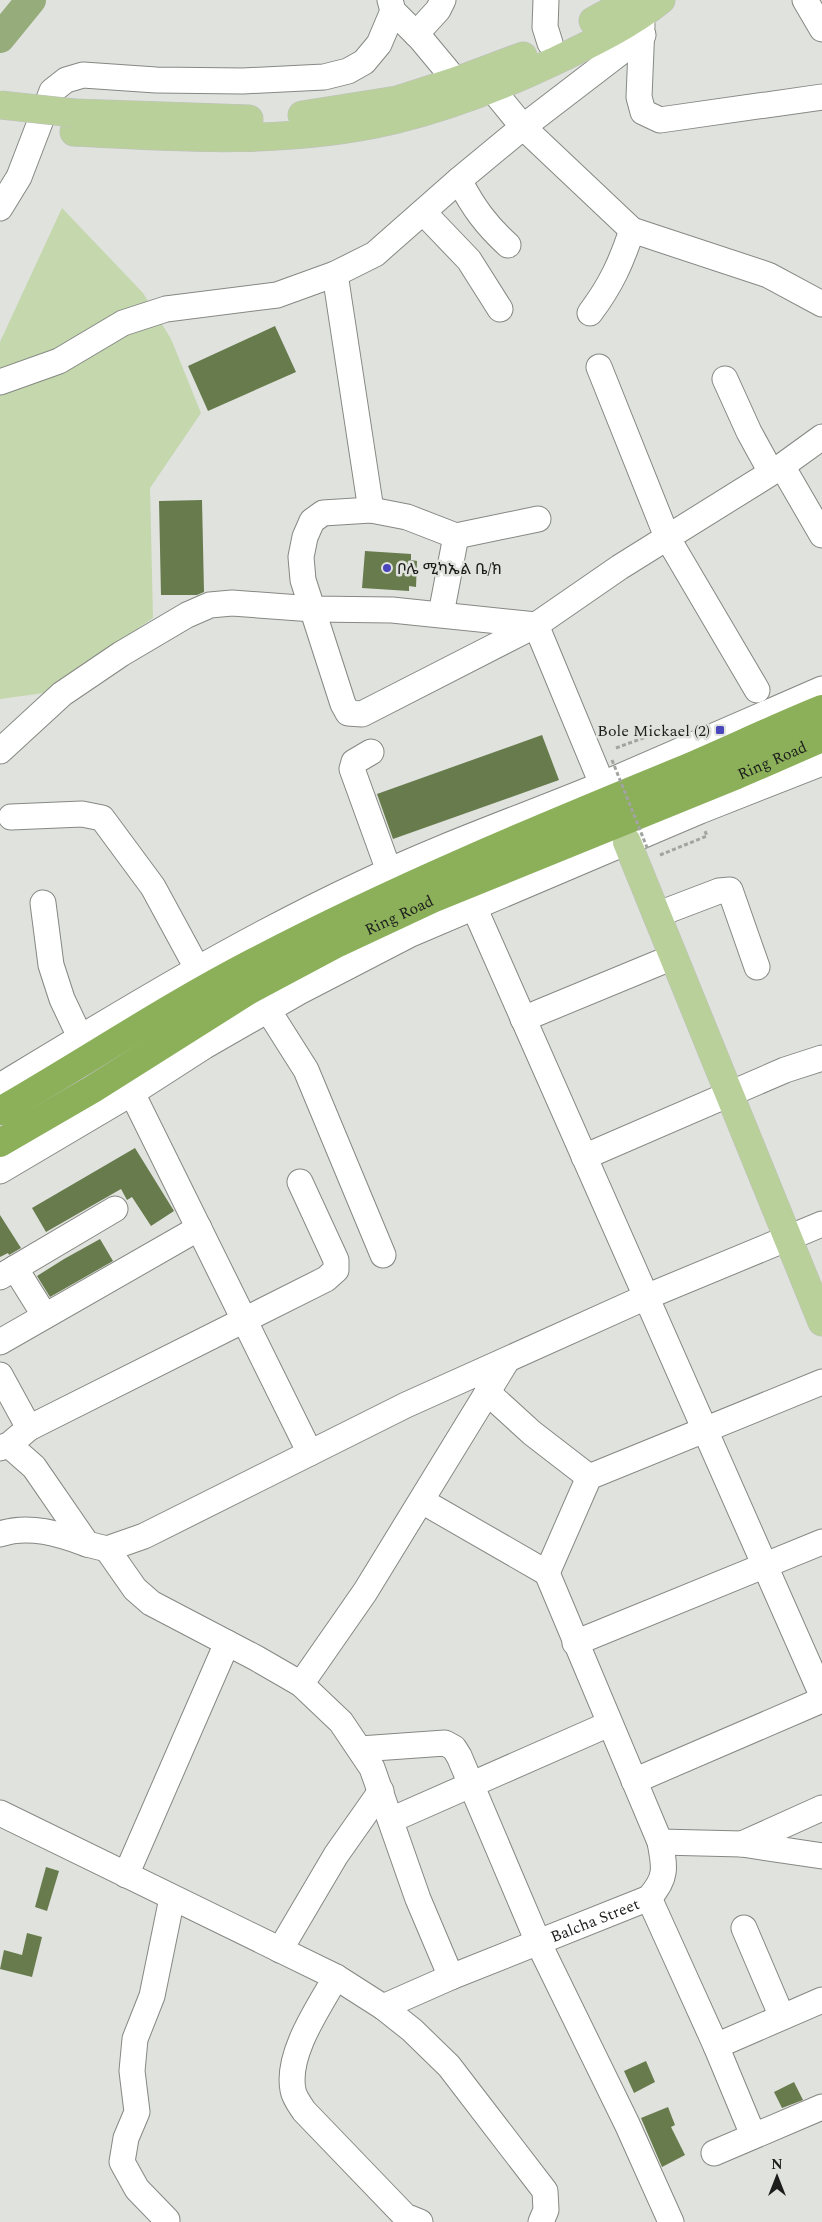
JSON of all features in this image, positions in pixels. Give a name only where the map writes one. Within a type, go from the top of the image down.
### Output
[{"type":"highway","name":"Ring Road","points":[[0,1143],[93,1089],[248,991],[338,943],[432,898],[737,775],[810,742],[822,709]]},
{"type":"highway","name":"Ring Road","points":[[0,1112],[172,1008],[253,962],[444,869],[722,753],[810,742]]},
{"type":"main road","points":[[0,124],[267,119],[328,113],[397,100],[449,73],[515,60],[550,43],[642,10]]},
{"type":"main road","points":[[0,106],[74,122],[197,138],[289,136],[345,130],[393,120],[492,89],[575,51],[642,10]]},
{"type":"main road","points":[[638,846],[656,915],[786,1238],[822,1322]]},
{"type":"street","points":[[418,36],[438,10],[442,0]]},
{"type":"street","points":[[546,0],[545,27],[550,43]]},
{"type":"street","points":[[805,0],[822,29]]},
{"type":"street","points":[[391,5],[449,73]]},
{"type":"street","points":[[0,208],[19,177],[52,90],[66,80],[83,75],[156,80],[243,81],[324,77],[348,71],[364,62],[379,44],[391,5]]},
{"type":"street","points":[[642,10],[639,97],[644,112],[660,120],[822,96]]},
{"type":"street","points":[[0,382],[59,361],[124,324],[166,309],[277,295],[335,274],[375,254],[458,180],[523,127],[642,10]]},
{"type":"street","points":[[492,89],[523,127],[632,230],[768,275],[822,304]]},
{"type":"street","points":[[458,180],[486,225],[508,245]]},
{"type":"street","points":[[423,212],[469,260],[500,310]]},
{"type":"street","points":[[590,313],[604,294],[621,264],[632,230]]},
{"type":"street","points":[[335,274],[371,510]]},
{"type":"street","points":[[599,367],[667,537],[757,690]]},
{"type":"street","points":[[725,379],[749,432],[822,535]]},
{"type":"street","points":[[538,519],[456,536],[407,517],[371,510],[323,513],[312,521],[305,537],[301,557],[303,580],[343,704],[348,713],[354,715],[362,714],[536,625],[667,537],[777,469],[822,437]]},
{"type":"street","points":[[441,614],[456,536]]},
{"type":"street","points":[[0,752],[62,694],[121,654],[187,615],[210,605],[232,603],[312,609],[392,610],[536,625]]},
{"type":"street","points":[[536,625],[602,784]]},
{"type":"street","points":[[3,1078],[81,1039],[197,968],[271,928],[389,871],[602,784],[822,689]]},
{"type":"street","points":[[0,1171],[205,1046],[268,1010],[411,934],[474,907],[638,846],[700,811],[810,742]]},
{"type":"street","points":[[371,752],[354,762],[352,769],[389,871]]},
{"type":"street","points":[[700,811],[773,793],[822,775]]},
{"type":"street","points":[[11,817],[82,814],[102,818],[153,887],[197,968]]},
{"type":"street","points":[[656,915],[719,891],[730,890],[757,967]]},
{"type":"street","points":[[43,903],[51,965],[62,999],[81,1039]]},
{"type":"street","points":[[474,907],[822,1695]]},
{"type":"street","points":[[523,1019],[673,957]]},
{"type":"street","points":[[268,1010],[306,1070],[383,1255]]},
{"type":"street","points":[[584,1157],[785,1070],[822,1058]]},
{"type":"street","points":[[132,1092],[310,1453]]},
{"type":"street","points":[[300,1182],[336,1260],[336,1270],[326,1279],[243,1319],[30,1428],[5,1446],[34,1467],[97,1546],[135,1589],[151,1603],[300,1684],[341,1722],[372,1768],[418,1899],[452,1977]]},
{"type":"street","points":[[45,1316],[8,1273],[115,1209]]},
{"type":"street","points":[[0,1534],[31,1530],[58,1533],[97,1546],[144,1536],[406,1406],[646,1297],[822,1224]]},
{"type":"street","points":[[0,1342],[199,1228]]},
{"type":"street","points":[[300,1684],[364,1592],[506,1362]]},
{"type":"street","points":[[0,1375],[30,1428]]},
{"type":"street","points":[[546,1573],[589,1477],[643,1456],[705,1428],[822,1382]]},
{"type":"street","points":[[487,1392],[532,1433],[589,1477]]},
{"type":"street","points":[[422,1500],[546,1573],[660,1842],[664,1875],[659,1886],[649,1898]]},
{"type":"street","points":[[575,1643],[822,1542]]},
{"type":"street","points":[[126,1875],[227,1643]]},
{"type":"street","points":[[634,1781],[822,1700]]},
{"type":"street","points":[[391,1820],[610,1724]]},
{"type":"street","points":[[360,1749],[445,1743],[454,1748],[538,1942],[627,2124],[672,2222]]},
{"type":"street","points":[[280,1950],[336,1854],[381,1791]]},
{"type":"street","points":[[742,1844],[822,1808]]},
{"type":"street","points":[[0,1813],[336,1977],[383,2007],[412,2030],[449,2066],[545,2191],[546,2210],[541,2222]]},
{"type":"street","points":[[660,1842],[742,1844],[822,1856]]},
{"type":"street","points":[[166,2220],[137,2189],[122,2162],[126,2138],[137,2112],[132,2071],[135,2039],[152,1996],[172,1898]]},
{"type":"street","name":"Balcha Street","points":[[383,2007],[452,1977],[649,1898],[716,2046],[753,2135]]},
{"type":"street","points":[[744,1928],[782,2017]]},
{"type":"street","points":[[336,1977],[306,2030],[292,2076],[293,2092],[304,2111],[405,2216],[420,2222]]},
{"type":"street","points":[[716,2046],[822,2000]]},
{"type":"street","points":[[714,2154],[753,2135],[822,2107]]},
{"type":"path","points":[[612,760],[638,846]]},
{"type":"green space","points":[[62,208],[143,293],[171,339],[201,413],[150,488],[153,618],[44,693],[0,699],[0,342]]},
{"type":"building","points":[[275,326],[296,372],[208,411],[188,366]]},
{"type":"building","points":[[202,500],[204,592],[197,595],[161,595],[159,501]]},
{"type":"building","name":"ቦሌ ሚካኤል ቤ/ክ","points":[[365,551],[411,554],[411,560],[417,561],[416,587],[409,586],[409,591],[362,588]]},
{"type":"building","points":[[542,735],[559,780],[393,839],[377,794]]},
{"type":"building","points":[[135,1148],[174,1211],[151,1226],[132,1197],[127,1200],[121,1189],[46,1232],[32,1208]]},
{"type":"building","points":[[0,1215],[21,1248],[9,1255],[8,1253],[0,1257]]},
{"type":"building","points":[[100,1239],[113,1261],[50,1297],[37,1276]]},
{"type":"building","points":[[46,1867],[59,1871],[47,1911],[35,1907]]},
{"type":"building","points":[[27,1933],[42,1937],[32,1977],[0,1969],[4,1950],[22,1955]]},
{"type":"building","points":[[646,2061],[655,2082],[634,2093],[624,2071]]},
{"type":"building","points":[[794,2082],[803,2100],[782,2108],[774,2092]]},
{"type":"building","points":[[668,2107],[675,2125],[671,2127],[685,2155],[662,2167],[641,2118]]},
{"type":"waterway","points":[[0,38],[31,0]]},
{"type":"place","name":"ቦሌ ሚካኤል ቤ/ክ","points":[[387,568]]},
{"type":"place","name":"Bole Mickael (2)","points":[[720,730]]}]
